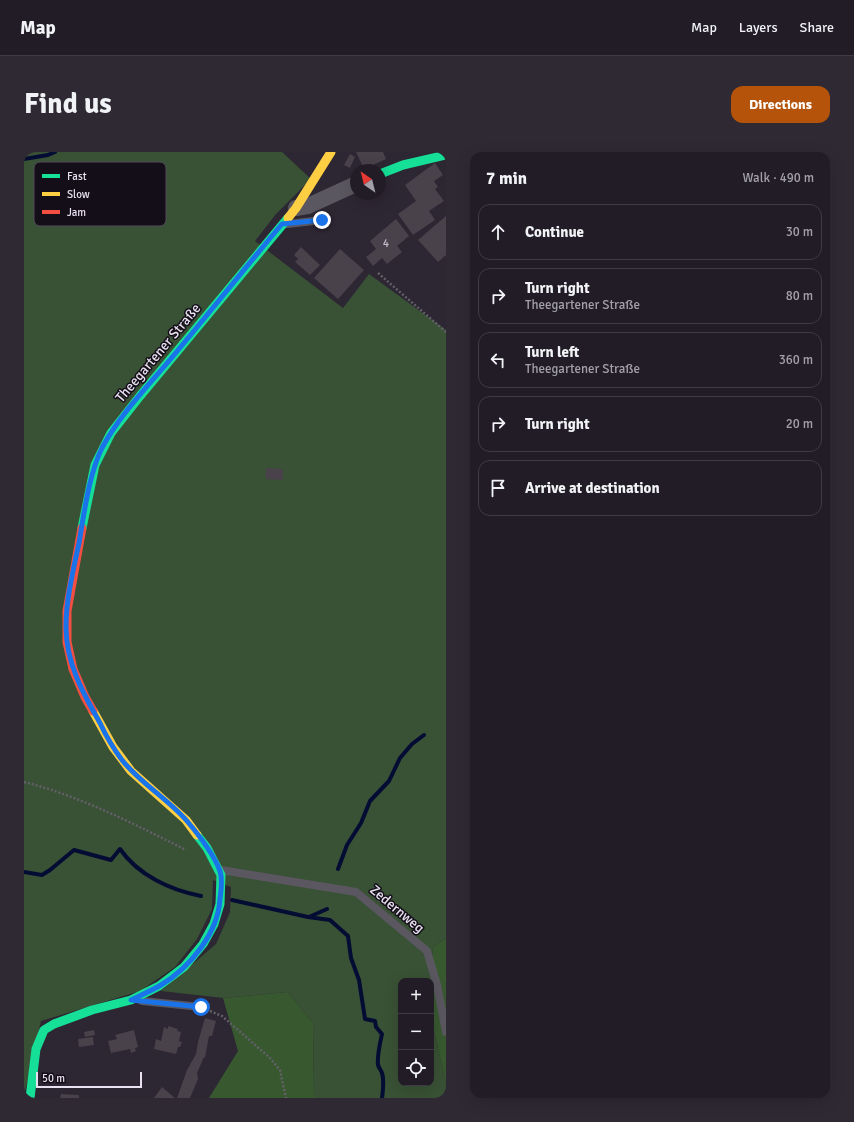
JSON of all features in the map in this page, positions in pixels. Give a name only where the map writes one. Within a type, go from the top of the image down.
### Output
[{"type":"street","name":"Theegartener Straße","points":[[30,1098],[36,1049],[44,1030],[54,1024],[92,1010],[131,1000],[168,980],[184,967],[203,944],[214,924],[220,904],[221,884],[219,870],[207,848],[186,820],[131,771],[113,747],[85,697],[73,669],[67,642],[67,611],[86,502],[95,465],[103,446],[111,433],[296,208],[331,152]]},
{"type":"street","points":[[386,172],[403,165],[446,155]]},
{"type":"street","points":[[296,208],[308,206],[350,187]]},
{"type":"lane","points":[[282,224],[322,220]]},
{"type":"lane","name":"Zedernweg","points":[[219,870],[356,892],[427,951],[437,985],[446,1032]]},
{"type":"lane","points":[[131,1000],[201,1007]]},
{"type":"path","points":[[378,273],[446,332]]},
{"type":"path","points":[[24,782],[58,792],[90,805],[188,851]]},
{"type":"path","points":[[201,1007],[222,1016],[270,1058],[280,1070],[286,1098]]},
{"type":"green space","points":[[24,152],[282,152],[311,179],[276,214],[255,241],[343,308],[369,274],[446,330],[446,938],[433,947],[431,978],[398,978],[398,1086],[434,1086],[434,1032],[446,1083],[446,1098],[314,1098],[313,1023],[288,992],[223,998],[161,991],[216,944],[230,912],[231,887],[213,880],[212,909],[197,939],[175,967],[140,991],[41,1021],[24,1096]]},
{"type":"green space","points":[[446,938],[446,1083],[434,1032],[434,978],[431,978],[433,947]]},
{"type":"green space","points":[[288,992],[313,1023],[314,1098],[209,1098],[238,1051],[223,998]]},
{"type":"building","points":[[356,152],[383,152],[386,159],[375,164],[362,164]]},
{"type":"building","points":[[350,154],[355,157],[352,164],[350,164],[350,168],[344,165]]},
{"type":"building","points":[[435,163],[443,175],[434,181],[438,187],[435,189],[444,201],[429,211],[435,220],[413,235],[398,214],[416,201],[405,185]]},
{"type":"building","points":[[446,216],[446,255],[438,262],[418,240]]},
{"type":"building","points":[[396,219],[409,236],[397,246],[402,252],[387,264],[382,258],[373,266],[366,257],[376,249],[370,241]]},
{"type":"building","points":[[301,247],[320,265],[310,275],[295,262],[298,259],[294,255]]},
{"type":"building","points":[[340,249],[364,270],[338,299],[314,278]]},
{"type":"building","points":[[266,468],[283,469],[283,480],[266,479]]},
{"type":"building","points":[[205,1018],[216,1021],[212,1036],[209,1036],[205,1058],[204,1057],[197,1073],[198,1079],[190,1098],[177,1098],[187,1070],[196,1054]]},
{"type":"building","points":[[168,1026],[178,1029],[177,1031],[181,1032],[179,1041],[182,1042],[180,1047],[178,1047],[176,1054],[154,1049],[156,1039],[161,1041],[164,1027],[168,1029]]},
{"type":"building","points":[[94,1030],[95,1035],[85,1037],[84,1032]]},
{"type":"building","points":[[134,1030],[138,1047],[135,1048],[136,1051],[131,1053],[130,1049],[111,1053],[108,1041],[117,1039],[115,1035]]},
{"type":"building","points":[[93,1037],[94,1045],[79,1047],[78,1039]]},
{"type":"building","points":[[162,1087],[175,1098],[154,1098]]},
{"type":"building","points":[[61,1094],[79,1095],[79,1098],[60,1098]]},
{"type":"waterway","points":[[24,159],[48,155],[55,152]]},
{"type":"waterway","points":[[338,869],[347,845],[361,823],[370,801],[389,781],[400,758],[412,744],[424,735]]},
{"type":"waterway","points":[[24,872],[42,875],[74,850],[111,860],[120,849],[127,858],[145,874],[178,890],[201,896]]},
{"type":"waterway","points":[[232,900],[308,917],[330,920],[348,936],[351,958],[359,980],[365,1019],[375,1021],[376,1027],[382,1034],[378,1061],[383,1079],[382,1098]]},
{"type":"waterway","points":[[309,917],[327,909]]},
{"type":"traffic: fast","points":[[386,172],[403,165],[446,155]]},
{"type":"traffic: fast","points":[[82,528],[95,465],[111,433],[288,218]]},
{"type":"traffic: fast","points":[[30,1098],[36,1049],[44,1030],[54,1024],[92,1010],[131,1000],[159,986],[184,967],[203,944],[214,924],[220,904],[221,875],[207,848],[197,835]]},
{"type":"traffic: slow","points":[[288,218],[296,208],[331,152]]},
{"type":"traffic: slow","points":[[93,711],[113,747],[131,771],[186,820],[197,835]]},
{"type":"traffic: jam","points":[[82,528],[67,611],[67,642],[73,669],[85,697],[93,711]]},
{"type":"route","points":[[201,1007],[131,1000],[168,980],[184,967],[203,944],[218,913],[220,904],[221,875],[207,848],[186,820],[131,771],[113,747],[85,697],[73,669],[67,642],[67,611],[85,510],[95,465],[103,446],[111,433],[282,224],[322,220]]}]
